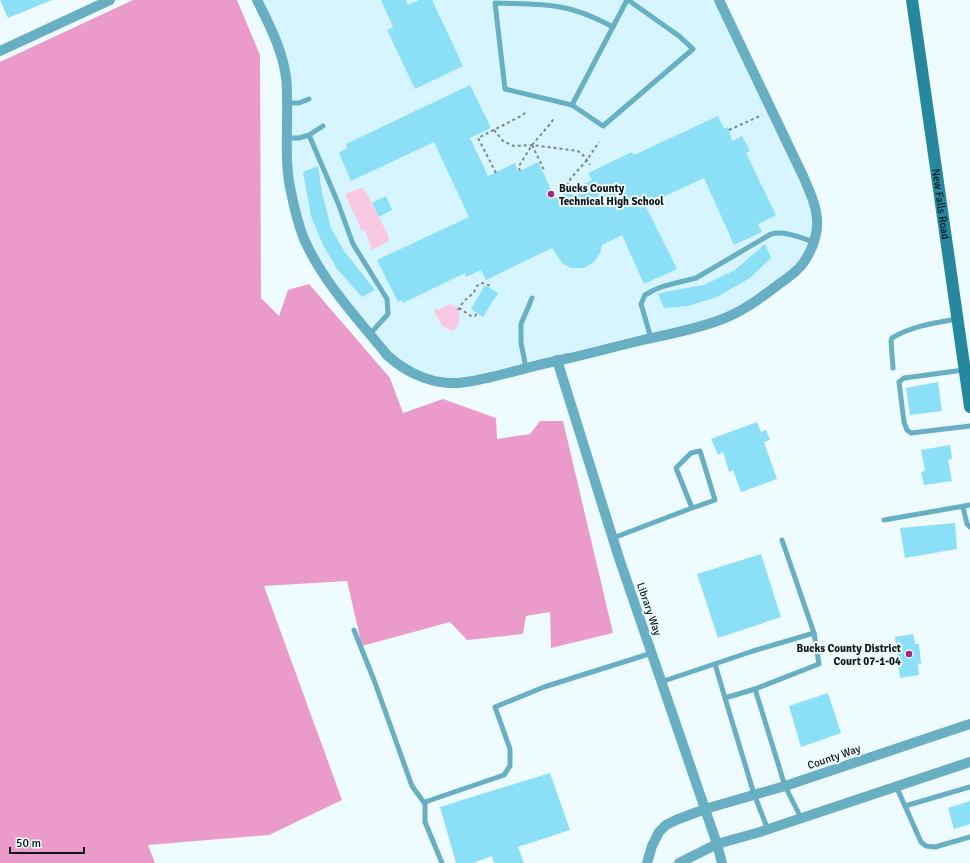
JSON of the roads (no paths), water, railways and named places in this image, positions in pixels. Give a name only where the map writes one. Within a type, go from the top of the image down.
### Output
[{"type":"main road","name":"New Falls Road","points":[[912,0],[970,403]]},
{"type":"street","points":[[0,51],[110,0]]},
{"type":"street","points":[[257,0],[282,58],[286,78],[288,175],[290,191],[298,220],[312,254],[335,290],[393,361],[424,379],[449,383],[464,382],[694,329],[740,311],[794,274],[806,259],[814,242],[817,221],[816,206],[719,0]]},
{"type":"street","name":"Library Way","points":[[557,360],[613,538],[717,844],[722,863]]},
{"type":"street","name":"County Way","points":[[647,863],[652,846],[659,832],[666,825],[676,820],[705,809],[785,786],[970,724]]},
{"type":"street","points":[[679,863],[717,844],[768,830],[970,762]]},
{"type":"lane","points":[[572,105],[613,27],[627,0],[679,36],[693,49],[603,126],[572,105],[505,89],[496,3],[534,2],[573,10],[595,18],[613,27]]},
{"type":"lane","points":[[287,103],[299,103],[309,99]]},
{"type":"lane","points":[[288,138],[299,138],[309,135],[324,126]]},
{"type":"lane","points":[[309,135],[338,203],[353,244],[387,299],[388,314],[370,334]]},
{"type":"lane","points":[[651,338],[641,304],[646,295],[664,286],[696,278],[776,232],[800,237],[814,242]]},
{"type":"lane","points":[[526,368],[521,343],[521,324],[532,298]]},
{"type":"lane","points":[[894,368],[892,338],[908,330],[957,319]]},
{"type":"lane","points":[[965,370],[904,378],[899,382],[904,422],[907,430],[911,433],[970,426]]},
{"type":"lane","points":[[613,538],[715,500],[700,451],[691,453],[676,468],[692,508]]},
{"type":"lane","points":[[884,520],[970,505]]},
{"type":"lane","points":[[963,506],[967,524],[970,527]]},
{"type":"lane","points":[[725,698],[755,689],[819,664],[814,633],[782,540]]},
{"type":"lane","points":[[354,630],[374,680],[412,786],[425,804],[425,822],[442,863]]},
{"type":"lane","points":[[661,682],[814,633]]},
{"type":"lane","points":[[425,804],[425,802],[504,775],[510,766],[510,749],[495,707],[544,687],[652,653]]},
{"type":"lane","points":[[715,664],[754,794],[768,830]]},
{"type":"lane","points":[[755,689],[785,786],[801,818]]},
{"type":"lane","points":[[896,786],[921,842],[926,846],[935,847],[970,837]]},
{"type":"lane","points":[[905,806],[970,787]]},
{"type":"place","name":"Bucks County Technical High School","points":[[551,194]]},
{"type":"place","name":"Bucks County District Court 07-1-04","points":[[909,654]]}]
